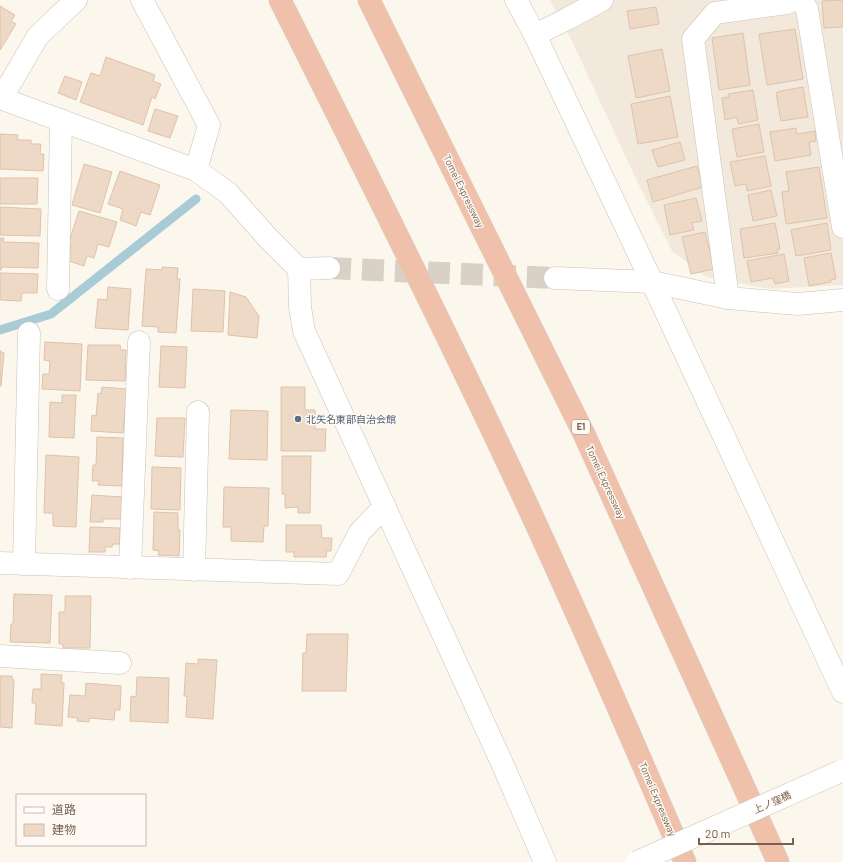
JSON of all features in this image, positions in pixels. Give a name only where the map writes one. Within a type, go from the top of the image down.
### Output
[{"type":"highway","name":"Tomei Expressway","points":[[280,0],[382,203],[510,468],[608,684],[685,862]]},
{"type":"highway","name":"Tomei Expressway","points":[[369,0],[584,434],[778,862]]},
{"type":"street","points":[[76,0],[38,36],[1,98],[196,170],[228,193],[268,238],[299,269],[300,307],[304,331],[546,862]]},
{"type":"street","points":[[142,0],[209,125],[196,170]]},
{"type":"street","points":[[516,0],[535,34],[843,692]]},
{"type":"street","points":[[535,34],[568,19],[602,0]]},
{"type":"street","points":[[728,298],[693,39],[715,13],[788,3],[792,0]]},
{"type":"street","points":[[800,0],[807,9],[843,227]]},
{"type":"street","points":[[58,289],[61,120]]},
{"type":"street","points":[[299,269],[329,268]]},
{"type":"street","points":[[555,278],[652,282],[728,298],[798,304],[843,300]]},
{"type":"street","points":[[24,564],[28,333]]},
{"type":"street","points":[[130,568],[140,342]]},
{"type":"street","points":[[194,570],[198,412]]},
{"type":"street","points":[[0,563],[338,574],[360,532],[385,506]]},
{"type":"street","points":[[0,656],[120,663]]},
{"type":"street","name":"上ノ窪橋","points":[[637,862],[842,771]]},
{"type":"shaded area","points":[[550,0],[843,0],[843,285],[770,289],[706,277],[672,251],[635,177],[573,43]]},
{"type":"building","points":[[843,0],[843,27],[824,28],[822,1]]},
{"type":"building","points":[[0,6],[15,15],[11,21],[16,24],[0,50]]},
{"type":"building","points":[[656,7],[659,24],[630,29],[627,11]]},
{"type":"building","points":[[795,29],[803,79],[767,85],[759,34]]},
{"type":"building","points":[[743,33],[750,85],[719,90],[712,38]]},
{"type":"building","points":[[662,49],[670,91],[636,98],[628,56]]},
{"type":"building","points":[[106,57],[155,75],[153,81],[161,84],[155,99],[152,97],[143,125],[80,102],[91,73],[100,76]]},
{"type":"building","points":[[65,76],[82,82],[76,100],[58,93]]},
{"type":"building","points":[[803,87],[808,117],[781,121],[776,93]]},
{"type":"building","points":[[753,90],[758,120],[738,124],[737,117],[725,120],[722,98],[729,97],[728,94]]},
{"type":"building","points":[[670,96],[678,137],[638,144],[631,104]]},
{"type":"building","points":[[155,109],[178,116],[170,138],[148,131]]},
{"type":"building","points":[[759,124],[764,152],[737,157],[732,129]]},
{"type":"building","points":[[796,128],[797,134],[815,131],[816,141],[809,142],[811,155],[775,161],[770,132]]},
{"type":"building","points":[[0,134],[18,135],[17,140],[31,140],[31,144],[41,144],[40,154],[44,154],[43,171],[0,169]]},
{"type":"building","points":[[680,142],[685,160],[658,167],[652,150]]},
{"type":"building","points":[[765,156],[771,186],[747,191],[746,184],[735,186],[730,162]]},
{"type":"building","points":[[84,164],[112,172],[100,213],[72,205]]},
{"type":"building","points":[[697,166],[703,187],[653,202],[647,180]]},
{"type":"building","points":[[819,167],[827,218],[786,224],[782,192],[789,191],[786,172]]},
{"type":"building","points":[[120,171],[160,185],[150,215],[141,212],[136,226],[120,220],[123,209],[108,204]]},
{"type":"building","points":[[0,178],[38,178],[37,204],[0,204]]},
{"type":"building","points":[[771,190],[777,216],[753,221],[748,195]]},
{"type":"building","points":[[696,198],[702,221],[692,223],[694,230],[670,235],[664,205]]},
{"type":"building","points":[[0,207],[41,209],[40,236],[0,235]]},
{"type":"building","points":[[79,211],[117,222],[109,247],[98,244],[94,258],[87,256],[84,266],[69,261],[72,255],[69,254],[71,246],[68,245]]},
{"type":"building","points":[[775,223],[780,249],[777,249],[778,253],[744,258],[740,229]]},
{"type":"building","points":[[827,223],[831,250],[796,256],[791,230]]},
{"type":"building","points":[[705,232],[714,269],[691,274],[682,237]]},
{"type":"building","points":[[0,238],[4,238],[3,242],[39,243],[38,268],[2,267],[0,270]]},
{"type":"building","points":[[831,253],[836,279],[830,280],[831,282],[809,286],[804,258]]},
{"type":"building","points":[[784,254],[789,281],[775,284],[773,278],[751,282],[747,261]]},
{"type":"building","points":[[162,267],[178,268],[177,279],[180,279],[176,333],[158,332],[158,327],[142,326],[146,269],[162,270]]},
{"type":"building","points":[[0,273],[38,274],[37,293],[22,293],[21,301],[0,300]]},
{"type":"building","points":[[108,287],[131,289],[128,330],[95,328],[98,299],[107,300]]},
{"type":"building","points":[[193,289],[225,291],[223,332],[191,331]]},
{"type":"building","points":[[230,292],[246,297],[259,316],[257,338],[228,335]]},
{"type":"building","points":[[45,342],[82,344],[80,391],[42,389],[43,374],[49,374],[50,361],[44,360]]},
{"type":"building","points":[[88,345],[120,345],[121,350],[126,350],[125,381],[86,380]]},
{"type":"building","points":[[161,346],[187,347],[185,388],[159,387]]},
{"type":"building","points":[[0,351],[4,353],[1,386],[0,386]]},
{"type":"building","points":[[102,387],[127,389],[123,433],[91,431],[92,415],[96,416],[98,393],[101,394]]},
{"type":"building","name":"北矢名東部自治会館","points":[[281,387],[305,387],[305,410],[315,410],[315,429],[326,429],[325,451],[281,451]]},
{"type":"building","points":[[62,395],[76,395],[74,438],[49,437],[50,402],[62,403]]},
{"type":"building","points":[[231,410],[268,411],[267,460],[229,459]]},
{"type":"building","points":[[157,418],[185,418],[183,457],[155,456]]},
{"type":"building","points":[[97,437],[123,438],[122,486],[98,485],[99,481],[92,481],[93,465],[96,465]]},
{"type":"building","points":[[46,455],[79,457],[76,527],[53,526],[53,513],[44,513]]},
{"type":"building","points":[[282,456],[311,456],[310,513],[298,513],[298,507],[285,508],[285,494],[282,494]]},
{"type":"building","points":[[152,467],[181,468],[180,510],[151,509]]},
{"type":"building","points":[[224,487],[269,488],[268,526],[264,526],[263,542],[231,541],[231,527],[223,527]]},
{"type":"building","points":[[92,495],[122,497],[121,519],[103,519],[103,522],[90,522]]},
{"type":"building","points":[[154,512],[178,513],[178,530],[180,530],[179,556],[158,555],[159,551],[153,550]]},
{"type":"building","points":[[286,525],[321,525],[322,538],[332,538],[331,551],[327,551],[326,557],[294,557],[294,552],[286,552]]},
{"type":"building","points":[[90,527],[120,528],[120,544],[113,544],[112,547],[105,547],[105,552],[89,552]]},
{"type":"building","points":[[14,594],[52,595],[50,643],[10,642],[11,624],[13,624]]},
{"type":"building","points":[[65,596],[91,596],[90,648],[63,648],[63,644],[59,644],[59,612],[65,612]]},
{"type":"building","points":[[307,634],[348,634],[346,691],[302,691],[303,653],[306,653]]},
{"type":"building","points":[[198,659],[217,660],[213,719],[186,717],[187,696],[184,696],[186,663],[198,664]]},
{"type":"building","points":[[41,674],[62,675],[61,683],[64,683],[62,726],[35,724],[36,703],[32,703],[33,689],[41,689]]},
{"type":"building","points":[[0,676],[12,676],[12,679],[14,680],[12,728],[0,727]]},
{"type":"building","points":[[137,677],[169,678],[168,723],[130,721],[131,696],[136,697]]},
{"type":"building","points":[[86,683],[121,686],[120,710],[115,710],[114,720],[89,718],[89,722],[77,721],[78,718],[68,717],[70,695],[85,696]]},
{"type":"waterway","points":[[0,330],[51,314],[196,199]]},
{"type":"tunnel","points":[[329,268],[555,278]]},
{"type":"place","name":"北矢名東部自治会館","points":[[298,419]]}]
